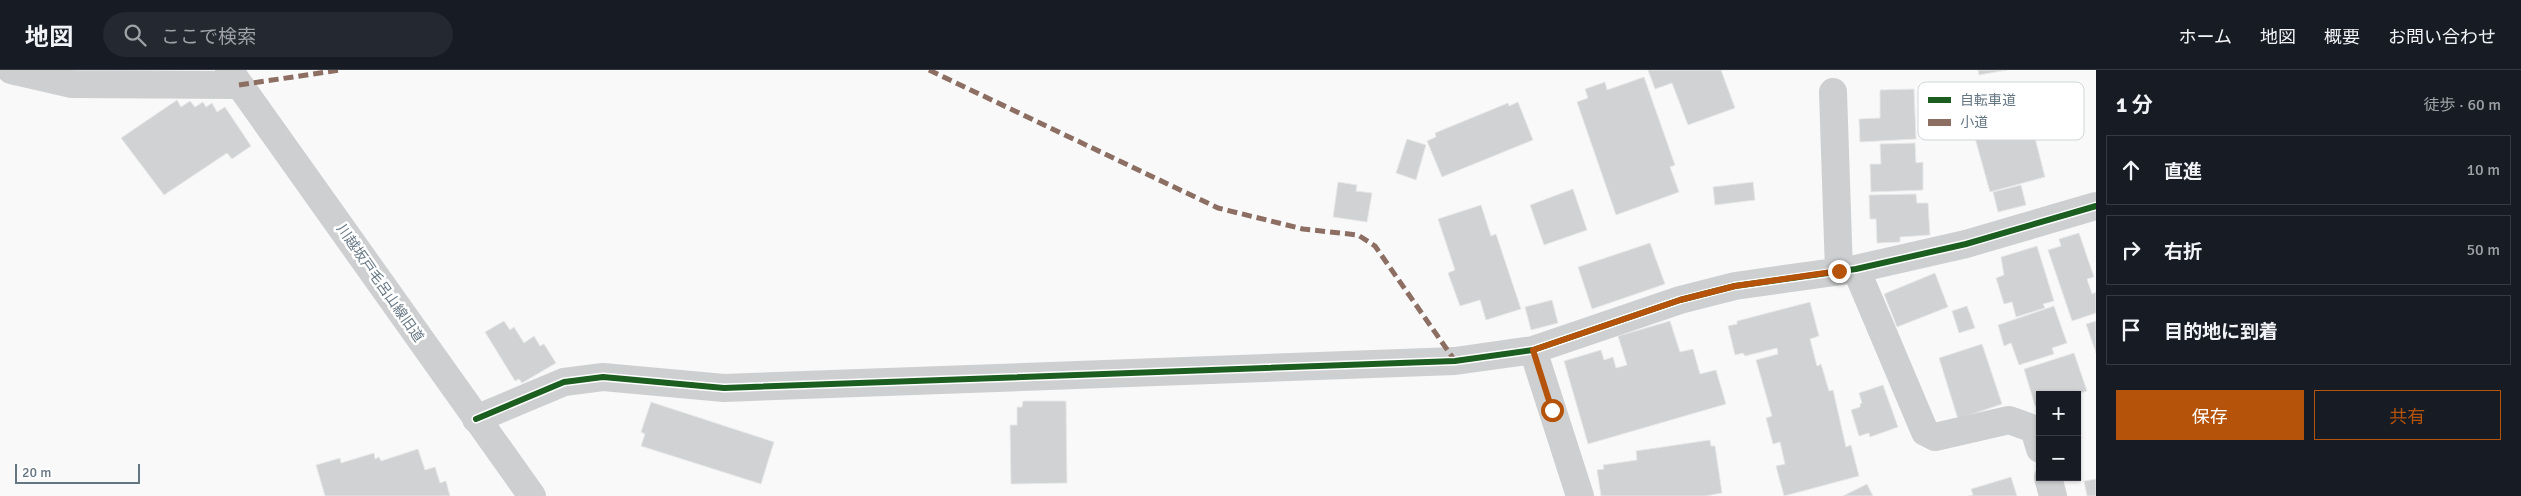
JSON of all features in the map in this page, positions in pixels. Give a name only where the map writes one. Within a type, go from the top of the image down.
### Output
[{"type":"street","points":[[11,70],[72,84],[234,77]]},
{"type":"street","name":"川越坂戸毛呂山線旧道","points":[[234,77],[532,496]]},
{"type":"street","points":[[1833,92],[1847,270],[1925,432],[1936,437],[2009,420],[2034,429],[2036,436]]},
{"type":"street","points":[[476,419],[564,382],[603,376],[734,388],[1455,361],[1533,350],[1680,300],[1735,286],[1847,270],[1966,244],[2096,206]]},
{"type":"street","points":[[1533,350],[1580,496]]},
{"type":"street","points":[[2049,481],[2053,496]]},
{"type":"building","points":[[1648,70],[1721,70],[1735,108],[1688,125],[1672,83],[1655,89]]},
{"type":"building","points":[[1978,70],[2007,70],[1979,75]]},
{"type":"building","points":[[1644,77],[1675,165],[1670,167],[1679,192],[1616,215],[1577,102],[1588,98],[1585,89],[1605,82],[1607,90]]},
{"type":"building","points":[[1914,89],[1916,139],[1860,142],[1859,119],[1880,118],[1880,90]]},
{"type":"building","points":[[177,100],[181,107],[190,101],[195,107],[203,102],[206,107],[212,103],[217,112],[225,107],[251,146],[232,159],[227,153],[164,195],[121,138]]},
{"type":"building","points":[[1518,102],[1533,140],[1442,177],[1427,141],[1436,137],[1435,133],[1508,103],[1509,106]]},
{"type":"building","points":[[1407,139],[1426,145],[1416,180],[1396,173]]},
{"type":"building","points":[[1976,140],[2036,140],[2045,177],[1990,192]]},
{"type":"building","points":[[1915,143],[1916,163],[1923,162],[1923,190],[1871,192],[1870,164],[1881,164],[1880,144]]},
{"type":"building","points":[[1338,182],[1357,185],[1356,191],[1372,193],[1367,222],[1333,217]]},
{"type":"building","points":[[1753,182],[1755,200],[1715,205],[1713,187]]},
{"type":"building","points":[[2021,185],[2026,205],[1998,212],[1993,192]]},
{"type":"building","points":[[1573,189],[1587,230],[1544,245],[1530,205]]},
{"type":"building","points":[[1916,194],[1917,203],[1928,203],[1930,235],[1900,237],[1900,242],[1877,243],[1876,219],[1870,219],[1869,195]]},
{"type":"building","points":[[1481,205],[1491,236],[1496,234],[1521,309],[1486,320],[1480,300],[1460,306],[1448,273],[1455,270],[1438,219]]},
{"type":"building","points":[[2079,233],[2094,277],[2087,279],[2092,294],[2096,292],[2096,313],[2072,321],[2048,250],[2061,246],[2059,239]]},
{"type":"building","points":[[1650,243],[1665,284],[1592,309],[1578,267]]},
{"type":"building","points":[[2037,246],[2054,301],[2043,304],[2045,308],[2016,317],[2012,302],[2004,304],[1996,278],[2004,275],[2001,257]]},
{"type":"building","points":[[1935,273],[1948,307],[1897,327],[1884,294]]},
{"type":"building","points":[[1552,300],[1558,323],[1531,330],[1525,307]]},
{"type":"building","points":[[1810,302],[1819,336],[1810,339],[1817,366],[1821,364],[1829,391],[1833,390],[1846,447],[1851,445],[1859,476],[1784,496],[1776,466],[1785,464],[1780,442],[1773,444],[1766,418],[1772,416],[1756,360],[1778,354],[1777,348],[1745,356],[1743,353],[1735,355],[1728,326],[1737,324],[1737,321]]},
{"type":"building","points":[[1967,306],[1975,328],[1959,333],[1952,311]]},
{"type":"building","points":[[2054,306],[2067,343],[2052,348],[2054,354],[2019,365],[2011,343],[2004,346],[1998,325]]},
{"type":"building","points":[[504,321],[510,330],[514,327],[524,343],[534,336],[540,346],[544,344],[556,363],[522,383],[519,379],[515,381],[485,332]]},
{"type":"building","points":[[1670,321],[1680,352],[1693,349],[1700,374],[1716,370],[1726,404],[1588,444],[1564,361],[1601,350],[1604,360],[1613,357],[1616,368],[1627,365],[1618,336]]},
{"type":"building","points":[[2096,321],[2096,353],[2086,324]]},
{"type":"building","points":[[1982,344],[2002,404],[1958,419],[1939,358]]},
{"type":"building","points":[[2074,353],[2087,391],[2081,393],[2081,391],[2036,391],[2035,406],[2024,369]]},
{"type":"building","points":[[1883,385],[1898,427],[1870,437],[1869,433],[1859,436],[1851,410],[1860,407],[1862,403],[1859,393]]},
{"type":"building","points":[[1023,401],[1066,401],[1067,483],[1011,484],[1010,425],[1017,425],[1017,407],[1022,407]]},
{"type":"building","points":[[651,402],[774,442],[761,484],[641,446],[645,434],[641,432]]},
{"type":"building","points":[[1710,440],[1711,446],[1715,446],[1722,493],[1706,496],[1601,496],[1597,470],[1604,469],[1603,465],[1637,460],[1636,451]]},
{"type":"building","points":[[418,449],[425,470],[435,467],[440,483],[446,481],[450,496],[325,496],[316,465],[340,458],[341,463],[374,453],[375,459],[379,457],[381,461]]},
{"type":"building","points":[[2011,477],[2017,496],[1968,496],[1973,495],[1971,489]]},
{"type":"building","points":[[2096,479],[2096,496],[2087,496],[2084,481]]},
{"type":"building","points":[[1867,484],[1873,496],[1843,496]]},
{"type":"marked path","points":[[239,85],[340,70]]},
{"type":"marked path","points":[[929,70],[1218,208],[1303,229],[1358,235],[1375,246],[1455,361]]},
{"type":"cycle path","points":[[476,419],[564,382],[603,377],[724,388],[1455,361],[1533,350],[1680,300],[1735,286],[1856,269],[1966,244],[2096,206]]},
{"type":"route","points":[[1552,410],[1533,350],[1680,300],[1735,286],[1839,271]]}]
